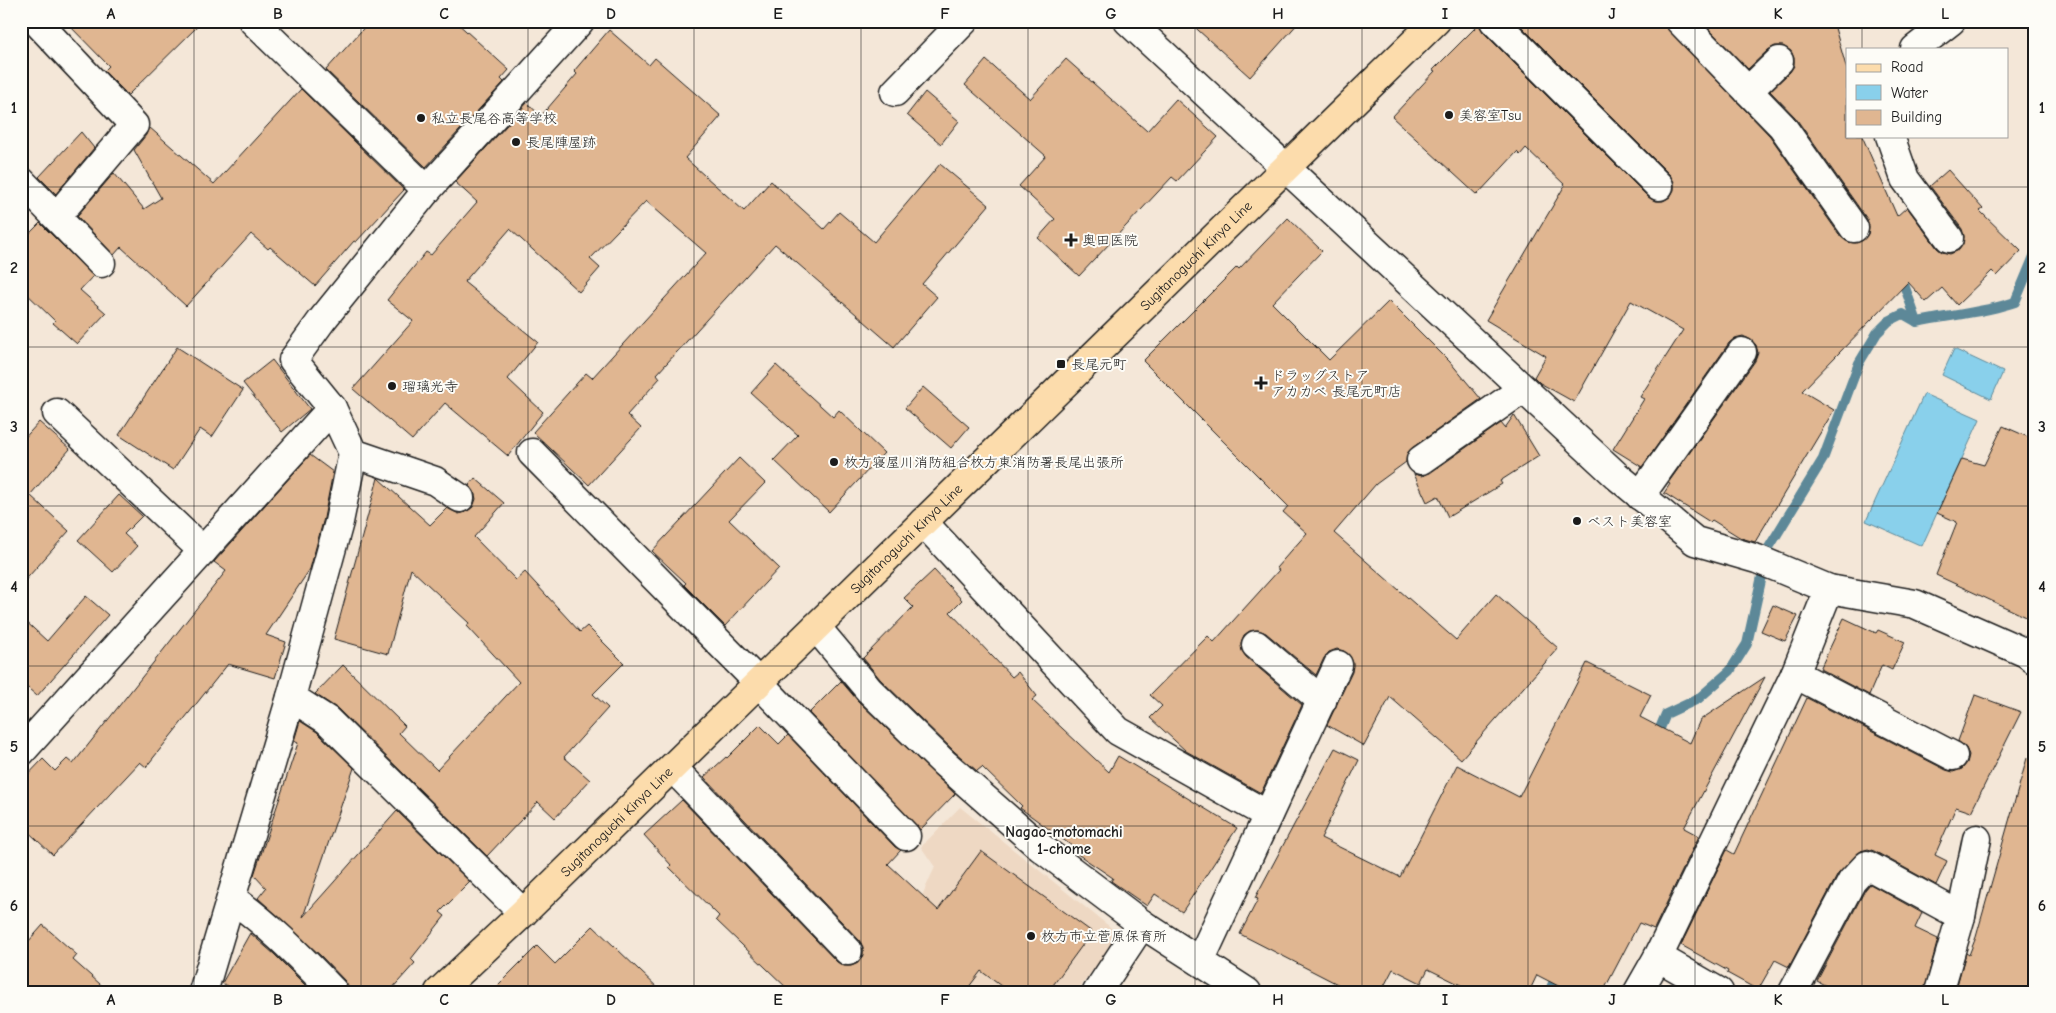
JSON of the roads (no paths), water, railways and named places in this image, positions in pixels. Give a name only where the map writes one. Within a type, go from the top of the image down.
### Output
[{"type":"main road","name":"Sugitanoguchi Kinya Line","points":[[439,992],[673,768],[1436,21]]},
{"type":"street","points":[[36,21],[134,125],[68,203]]},
{"type":"street","points":[[253,21],[427,190]]},
{"type":"street","points":[[203,992],[291,697],[339,522],[353,453],[332,408],[293,360],[322,320],[427,190],[580,21]]},
{"type":"street","points":[[895,92],[964,21]]},
{"type":"street","points":[[1128,21],[1617,476],[1695,541],[1764,561],[1829,589],[1915,604],[2026,653],[2035,660]]},
{"type":"street","points":[[1494,21],[1659,186]]},
{"type":"street","points":[[1680,21],[1782,126],[1854,228]]},
{"type":"street","points":[[1916,48],[1951,21]]},
{"type":"street","points":[[1748,91],[1779,61]]},
{"type":"street","points":[[1891,138],[1905,179],[1949,238]]},
{"type":"street","points":[[21,182],[101,263]]},
{"type":"street","points":[[1640,496],[1742,352]]},
{"type":"street","points":[[1421,460],[1523,389]]},
{"type":"street","points":[[21,752],[332,408]]},
{"type":"street","points":[[57,413],[203,551]]},
{"type":"street","points":[[353,453],[435,481],[460,498]]},
{"type":"street","points":[[532,453],[759,683],[906,836]]},
{"type":"street","points":[[923,522],[1118,731],[1268,815]]},
{"type":"street","points":[[1638,992],[1658,957],[1795,674],[1829,589]]},
{"type":"street","points":[[816,627],[869,690],[944,763],[1040,847],[1142,924],[1247,992]]},
{"type":"street","points":[[1256,646],[1322,701]]},
{"type":"street","points":[[1200,962],[1338,666]]},
{"type":"street","points":[[1795,674],[1953,756]]},
{"type":"street","points":[[291,697],[328,720],[523,913]]},
{"type":"street","points":[[673,768],[848,951]]},
{"type":"street","points":[[1939,992],[1961,916],[1977,839]]},
{"type":"street","points":[[1793,992],[1852,881],[1867,865],[1961,916]]},
{"type":"street","points":[[231,898],[257,916],[285,940],[334,992]]},
{"type":"street","points":[[1097,992],[1142,924]]},
{"type":"street","points":[[1658,957],[1720,992]]},
{"type":"water","points":[[1954,349],[2003,372],[1991,399],[1942,375]]},
{"type":"water","points":[[1924,394],[1980,419],[1922,546],[1866,521]]},
{"type":"waterway","points":[[1655,740],[1666,714],[1698,699],[1730,671],[1747,644],[1768,549],[1823,459],[1859,363],[1877,333],[1889,321],[1903,314],[1917,322],[1979,311],[2015,302],[2035,254]]},
{"type":"waterway","points":[[1900,273],[1917,322]]},
{"type":"waterway","points":[[1549,992],[1558,972]]},
{"type":"place","name":"美容室Tsu","points":[[1449,115]]},
{"type":"place","name":"私立長尾谷高等学校","points":[[421,118]]},
{"type":"place","name":"長尾陣屋跡","points":[[516,142]]},
{"type":"place","name":"奥田医院","points":[[1071,240]]},
{"type":"place","name":"長尾元町","points":[[1061,364]]},
{"type":"place","name":"ドラッグストア アカカベ 長尾元町店","points":[[1261,383]]},
{"type":"place","name":"瑠璃光寺","points":[[392,386]]},
{"type":"place","name":"枚方寝屋川消防組合枚方東消防署長尾出張所","points":[[834,462]]},
{"type":"place","name":"ベスト美容室","points":[[1577,521]]},
{"type":"place","name":"枚方市立菅原保育所","points":[[1031,936]]},
{"type":"district","name":"Nagao-motomachi 1-chome","points":[[1064,840]]}]
